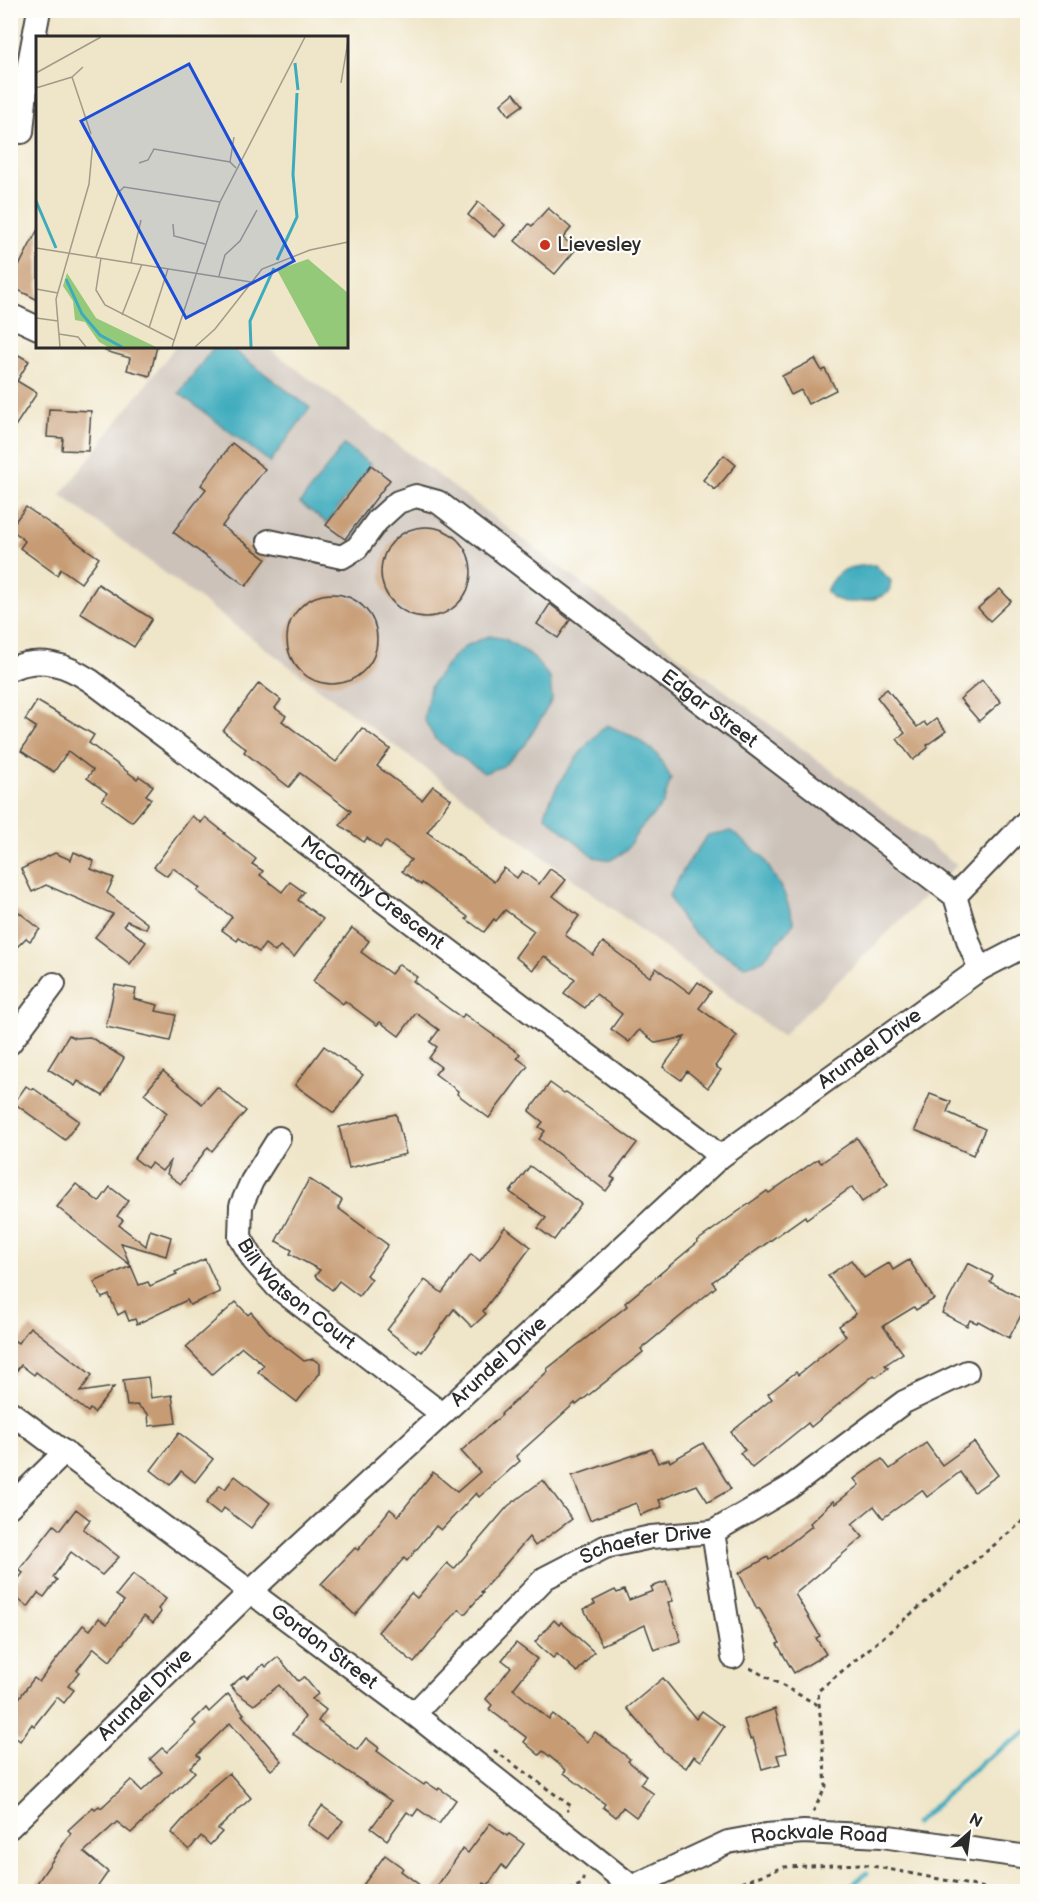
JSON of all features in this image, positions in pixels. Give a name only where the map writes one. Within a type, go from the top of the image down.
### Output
[{"type":"street","points":[[22,132],[28,69],[39,10]]},
{"type":"street","points":[[10,315],[36,327]]},
{"type":"street","name":"Edgar Street","points":[[269,542],[342,557],[357,548],[376,521],[398,502],[416,496],[438,502],[955,896]]},
{"type":"street","name":"McCarthy Crescent","points":[[10,669],[35,662],[54,663],[72,669],[91,681],[698,1138],[720,1157]]},
{"type":"street","points":[[980,969],[969,943],[955,896],[1028,820]]},
{"type":"street","name":"Arundel Drive","points":[[10,1827],[249,1592],[720,1157],[980,969],[1028,944]]},
{"type":"street","points":[[10,1042],[54,984]]},
{"type":"street","name":"Bill Watson Court","points":[[279,1138],[252,1181],[241,1206],[240,1237],[254,1261],[276,1287],[442,1413]]},
{"type":"street","name":"Schaefer Drive","points":[[414,1714],[545,1578],[604,1547],[651,1538],[713,1532],[789,1488],[904,1402],[967,1372]]},
{"type":"street","name":"Gordon Street","points":[[10,1412],[414,1714],[626,1889]]},
{"type":"street","points":[[10,1506],[65,1452]]},
{"type":"street","points":[[713,1532],[733,1657]]},
{"type":"street","name":"Rockvale Road","points":[[626,1889],[728,1842],[804,1832],[882,1836],[1028,1857]]},
{"type":"path","points":[[10,180],[13,167]]},
{"type":"path","points":[[804,1832],[826,1786],[818,1691],[1028,1517]]},
{"type":"path","points":[[759,1674],[819,1705]]},
{"type":"path","points":[[487,1744],[571,1806],[568,1810]]},
{"type":"path","points":[[716,1892],[784,1867],[862,1864],[1006,1892]]},
{"type":"shaded area","points":[[174,348],[268,348],[957,865],[782,1036],[61,495]]},
{"type":"water","points":[[213,348],[230,348],[310,408],[270,462],[179,393]]},
{"type":"water","points":[[344,445],[371,465],[327,523],[300,503]]},
{"type":"water","points":[[875,565],[891,581],[889,592],[882,596],[865,601],[847,602],[832,597],[826,591],[840,572],[852,567]]},
{"type":"water","points":[[489,636],[505,639],[531,655],[550,678],[552,700],[525,745],[503,766],[484,773],[435,739],[424,719],[430,687],[451,659],[466,646]]},
{"type":"water","points":[[607,725],[636,738],[657,754],[671,778],[663,804],[639,830],[626,851],[611,860],[594,857],[545,816],[561,780],[589,743]]},
{"type":"water","points":[[731,831],[763,857],[784,893],[794,923],[762,961],[745,966],[709,945],[691,930],[683,921],[669,895],[708,835]]},
{"type":"building","points":[[514,93],[523,105],[509,115],[501,104]]},
{"type":"building","points":[[478,202],[505,225],[494,237],[468,215]]},
{"type":"building","name":"Lievesley","points":[[548,208],[571,228],[563,238],[576,249],[555,274],[515,241],[529,224],[532,226]]},
{"type":"building","points":[[36,233],[36,299],[10,286],[10,273],[16,262],[20,264]]},
{"type":"building","points":[[106,348],[157,348],[150,376],[127,370],[130,358],[105,351]]},
{"type":"building","points":[[10,350],[29,361],[17,381],[37,393],[10,434]]},
{"type":"building","points":[[815,359],[822,371],[825,369],[836,390],[808,404],[801,390],[791,395],[782,376]]},
{"type":"building","points":[[49,409],[91,411],[88,451],[62,450],[63,438],[47,437]]},
{"type":"building","points":[[232,443],[265,469],[222,526],[266,559],[246,586],[173,532],[206,489],[201,485]]},
{"type":"building","points":[[724,455],[736,465],[715,490],[703,480]]},
{"type":"building","points":[[371,465],[390,480],[345,539],[326,525]]},
{"type":"building","points":[[26,507],[99,558],[81,583],[61,569],[57,575],[20,548],[25,541],[10,528]]},
{"type":"building","points":[[426,527],[443,531],[458,540],[467,555],[471,572],[467,589],[458,604],[443,613],[426,617],[409,613],[394,604],[385,589],[381,572],[385,555],[394,540],[409,531]]},
{"type":"building","points":[[98,584],[152,619],[134,647],[80,613]]},
{"type":"building","points":[[1000,589],[1011,601],[990,621],[978,608]]},
{"type":"building","points":[[332,594],[349,598],[364,607],[373,622],[377,639],[373,656],[364,671],[349,680],[332,684],[315,680],[300,671],[291,656],[287,639],[291,622],[300,607],[315,598]]},
{"type":"building","points":[[550,604],[570,620],[558,638],[537,624]]},
{"type":"building","points":[[982,680],[1001,702],[979,721],[960,699]]},
{"type":"building","points":[[259,683],[281,700],[275,708],[286,716],[282,721],[336,762],[362,728],[390,749],[377,766],[422,800],[433,786],[451,799],[427,832],[494,882],[504,868],[517,878],[522,871],[539,884],[550,869],[566,880],[553,896],[579,916],[565,935],[593,955],[603,942],[650,977],[656,968],[690,993],[698,982],[711,992],[699,1008],[737,1036],[715,1066],[721,1070],[708,1088],[687,1071],[681,1080],[663,1067],[685,1037],[656,1043],[639,1030],[629,1042],[611,1029],[622,1014],[596,994],[585,1008],[564,993],[575,979],[544,956],[533,970],[515,957],[534,931],[505,910],[484,932],[466,919],[468,917],[402,871],[411,860],[385,841],[380,848],[367,838],[364,842],[340,825],[351,811],[300,773],[289,787],[244,752],[246,749],[223,731]]},
{"type":"building","points":[[887,689],[917,727],[924,722],[927,726],[936,719],[946,731],[927,745],[928,748],[913,760],[897,739],[905,733],[877,697]]},
{"type":"building","points":[[37,701],[94,735],[89,743],[137,779],[139,776],[153,786],[146,795],[151,799],[132,822],[102,800],[107,793],[87,778],[93,770],[68,751],[54,772],[21,751],[36,727],[25,720]]},
{"type":"building","points":[[192,816],[201,823],[205,817],[256,859],[252,864],[263,871],[260,875],[282,892],[290,882],[304,892],[298,900],[323,919],[294,957],[280,946],[275,952],[265,944],[259,952],[239,938],[237,941],[222,930],[232,917],[197,891],[200,888],[173,868],[167,876],[154,867]]},
{"type":"building","points":[[74,852],[94,861],[91,869],[114,878],[107,893],[148,924],[146,929],[127,921],[124,925],[146,942],[130,964],[95,937],[113,914],[46,885],[32,892],[21,869],[55,853],[71,860]]},
{"type":"building","points":[[10,905],[40,929],[30,941],[26,938],[10,954]]},
{"type":"building","points":[[352,928],[369,941],[361,952],[391,974],[399,964],[417,977],[413,981],[436,999],[462,1018],[464,1014],[520,1054],[517,1058],[528,1066],[489,1118],[435,1074],[441,1067],[429,1058],[437,1047],[430,1042],[439,1030],[416,1013],[399,1036],[380,1022],[377,1025],[345,1001],[343,1004],[313,981]]},
{"type":"building","points":[[115,985],[136,989],[134,999],[158,1005],[156,1011],[176,1015],[170,1041],[106,1027]]},
{"type":"building","points":[[69,1035],[75,1038],[90,1037],[124,1058],[103,1096],[78,1081],[75,1086],[48,1069]]},
{"type":"building","points":[[324,1046],[363,1075],[334,1113],[295,1085]]},
{"type":"building","points":[[163,1071],[202,1104],[217,1087],[246,1111],[212,1151],[208,1147],[181,1184],[167,1174],[171,1160],[162,1171],[151,1163],[147,1168],[134,1158],[167,1113],[144,1094]]},
{"type":"building","points":[[550,1083],[637,1143],[611,1177],[615,1179],[606,1191],[539,1139],[545,1131],[539,1127],[543,1122],[529,1111]]},
{"type":"building","points":[[26,1086],[32,1090],[33,1088],[79,1121],[65,1140],[14,1103]]},
{"type":"building","points":[[930,1094],[951,1102],[947,1112],[985,1129],[973,1155],[915,1130]]},
{"type":"building","points":[[396,1114],[406,1154],[349,1168],[339,1127]]},
{"type":"building","points":[[857,1138],[888,1184],[862,1202],[852,1187],[806,1219],[805,1216],[712,1282],[716,1287],[641,1349],[643,1352],[576,1405],[575,1403],[516,1456],[520,1461],[479,1497],[476,1493],[441,1530],[436,1526],[407,1561],[404,1558],[355,1615],[321,1584],[355,1548],[358,1550],[390,1509],[398,1516],[433,1472],[457,1492],[480,1472],[461,1451],[502,1415],[548,1371],[547,1369],[627,1306],[625,1303],[697,1241],[767,1191],[769,1193],[818,1159],[821,1163]]},
{"type":"building","points":[[530,1166],[581,1204],[554,1240],[538,1228],[546,1218],[510,1192]]},
{"type":"building","points":[[309,1179],[342,1200],[338,1208],[388,1245],[366,1275],[372,1279],[359,1296],[339,1281],[332,1290],[315,1276],[320,1270],[290,1254],[292,1250],[276,1241]]},
{"type":"building","points":[[76,1184],[99,1202],[110,1187],[128,1201],[117,1216],[123,1220],[119,1225],[146,1246],[150,1230],[171,1237],[166,1256],[121,1243],[130,1265],[57,1207]]},
{"type":"building","points":[[505,1227],[531,1247],[483,1311],[486,1314],[472,1327],[454,1309],[422,1352],[419,1350],[417,1353],[387,1330],[425,1280],[442,1293],[471,1254],[480,1261]]},
{"type":"building","points":[[205,1259],[220,1292],[190,1305],[187,1300],[137,1324],[135,1319],[129,1321],[125,1311],[118,1315],[109,1295],[102,1298],[94,1282],[131,1266],[139,1285],[148,1282],[150,1286]]},
{"type":"building","points":[[851,1260],[864,1278],[889,1263],[893,1270],[909,1260],[934,1299],[916,1310],[914,1307],[883,1326],[903,1353],[885,1365],[888,1368],[876,1377],[874,1375],[811,1427],[808,1423],[752,1468],[740,1453],[745,1450],[731,1432],[772,1399],[768,1394],[796,1372],[798,1375],[846,1336],[839,1326],[856,1314],[828,1276]]},
{"type":"building","points":[[968,1263],[993,1276],[990,1282],[1028,1302],[1009,1338],[978,1321],[977,1323],[970,1320],[967,1326],[942,1313]]},
{"type":"building","points":[[236,1302],[248,1315],[251,1312],[272,1336],[304,1361],[313,1359],[320,1364],[320,1373],[297,1402],[258,1372],[264,1365],[242,1347],[212,1374],[186,1347]]},
{"type":"building","points":[[30,1327],[92,1375],[80,1392],[114,1387],[94,1413],[90,1409],[88,1412],[36,1372],[34,1375],[21,1365],[10,1379],[10,1338],[18,1343]]},
{"type":"building","points":[[148,1377],[151,1398],[172,1395],[176,1423],[149,1426],[148,1414],[137,1405],[127,1406],[123,1380]]},
{"type":"building","points":[[179,1433],[213,1459],[195,1482],[181,1471],[170,1485],[151,1470]]},
{"type":"building","points":[[974,1442],[998,1475],[974,1492],[960,1472],[927,1497],[922,1490],[883,1518],[874,1506],[852,1524],[863,1537],[795,1594],[820,1636],[816,1638],[826,1654],[794,1673],[777,1644],[780,1643],[759,1608],[757,1609],[739,1573],[768,1557],[769,1560],[812,1526],[810,1523],[833,1501],[835,1504],[859,1485],[854,1479],[882,1459],[890,1469],[926,1443],[942,1465]]},
{"type":"building","points":[[703,1443],[731,1489],[708,1502],[697,1485],[659,1500],[662,1507],[640,1515],[636,1503],[590,1520],[572,1476],[652,1449],[658,1463],[669,1459],[670,1462]]},
{"type":"building","points":[[235,1476],[270,1503],[251,1528],[224,1508],[220,1514],[206,1503],[220,1485],[225,1489]]},
{"type":"building","points":[[543,1480],[572,1519],[535,1546],[529,1537],[465,1614],[459,1609],[414,1663],[378,1632],[411,1593],[417,1598],[447,1563],[454,1569],[508,1506]]},
{"type":"building","points":[[76,1509],[90,1520],[83,1529],[119,1557],[102,1575],[71,1552],[53,1577],[57,1580],[44,1597],[38,1593],[28,1607],[10,1593],[23,1573],[19,1570],[54,1525],[60,1530]]},
{"type":"building","points":[[133,1574],[166,1599],[158,1609],[161,1612],[153,1623],[144,1616],[110,1661],[94,1648],[68,1686],[74,1690],[64,1703],[57,1697],[20,1741],[10,1733],[10,1710],[34,1678],[39,1682],[83,1625],[90,1630],[99,1618],[107,1624],[124,1601],[116,1595]]},
{"type":"building","points":[[666,1582],[673,1601],[668,1602],[681,1641],[654,1650],[645,1625],[602,1645],[584,1609],[595,1604],[593,1601],[615,1590],[617,1593],[624,1590],[629,1600],[653,1591],[651,1587]]},
{"type":"building","points":[[554,1620],[559,1625],[561,1622],[594,1652],[577,1672],[557,1654],[553,1658],[535,1642]]},
{"type":"building","points":[[516,1643],[537,1659],[513,1689],[549,1719],[553,1714],[587,1742],[595,1732],[630,1759],[628,1761],[646,1776],[640,1784],[654,1794],[636,1817],[623,1807],[616,1817],[603,1807],[605,1804],[564,1773],[566,1770],[543,1751],[539,1755],[524,1742],[527,1738],[489,1709],[492,1705],[486,1699],[511,1667],[502,1660]]},
{"type":"building","points":[[278,1657],[298,1681],[304,1677],[318,1694],[312,1699],[326,1710],[318,1721],[357,1750],[366,1738],[379,1748],[377,1751],[412,1777],[424,1785],[426,1782],[438,1790],[439,1788],[456,1800],[439,1824],[418,1809],[413,1816],[407,1812],[387,1840],[371,1828],[391,1801],[293,1734],[305,1717],[279,1685],[254,1705],[231,1686],[244,1675],[247,1678],[264,1664],[266,1667]]},
{"type":"building","points":[[663,1678],[696,1719],[702,1711],[724,1727],[701,1761],[694,1756],[686,1768],[664,1752],[627,1708]]},
{"type":"building","points":[[228,1694],[244,1714],[242,1715],[282,1761],[271,1770],[230,1723],[197,1755],[200,1758],[190,1767],[195,1772],[131,1833],[117,1822],[84,1852],[108,1872],[94,1892],[31,1892],[71,1833],[68,1830],[93,1807],[101,1808],[131,1780],[142,1791],[162,1772],[150,1759],[162,1748],[167,1752],[196,1724],[193,1721],[206,1708],[209,1712]]},
{"type":"building","points":[[775,1709],[787,1753],[777,1755],[780,1764],[762,1769],[753,1738],[750,1739],[744,1720]]},
{"type":"building","points":[[229,1773],[251,1798],[218,1829],[222,1832],[210,1845],[201,1836],[189,1850],[171,1833],[210,1789]]},
{"type":"building","points":[[322,1806],[343,1821],[329,1840],[308,1825]]},
{"type":"building","points":[[490,1823],[507,1836],[509,1834],[524,1844],[506,1869],[502,1865],[488,1885],[484,1883],[479,1890],[473,1885],[468,1892],[433,1892],[463,1849],[468,1853]]},
{"type":"building","points":[[385,1855],[403,1868],[401,1871],[429,1892],[358,1892]]},
{"type":"waterway","points":[[915,1824],[982,1762],[1028,1731]]},
{"type":"waterway","points":[[843,1892],[867,1873]]},
{"type":"place","name":"Lievesley","points":[[545,245]]}]
